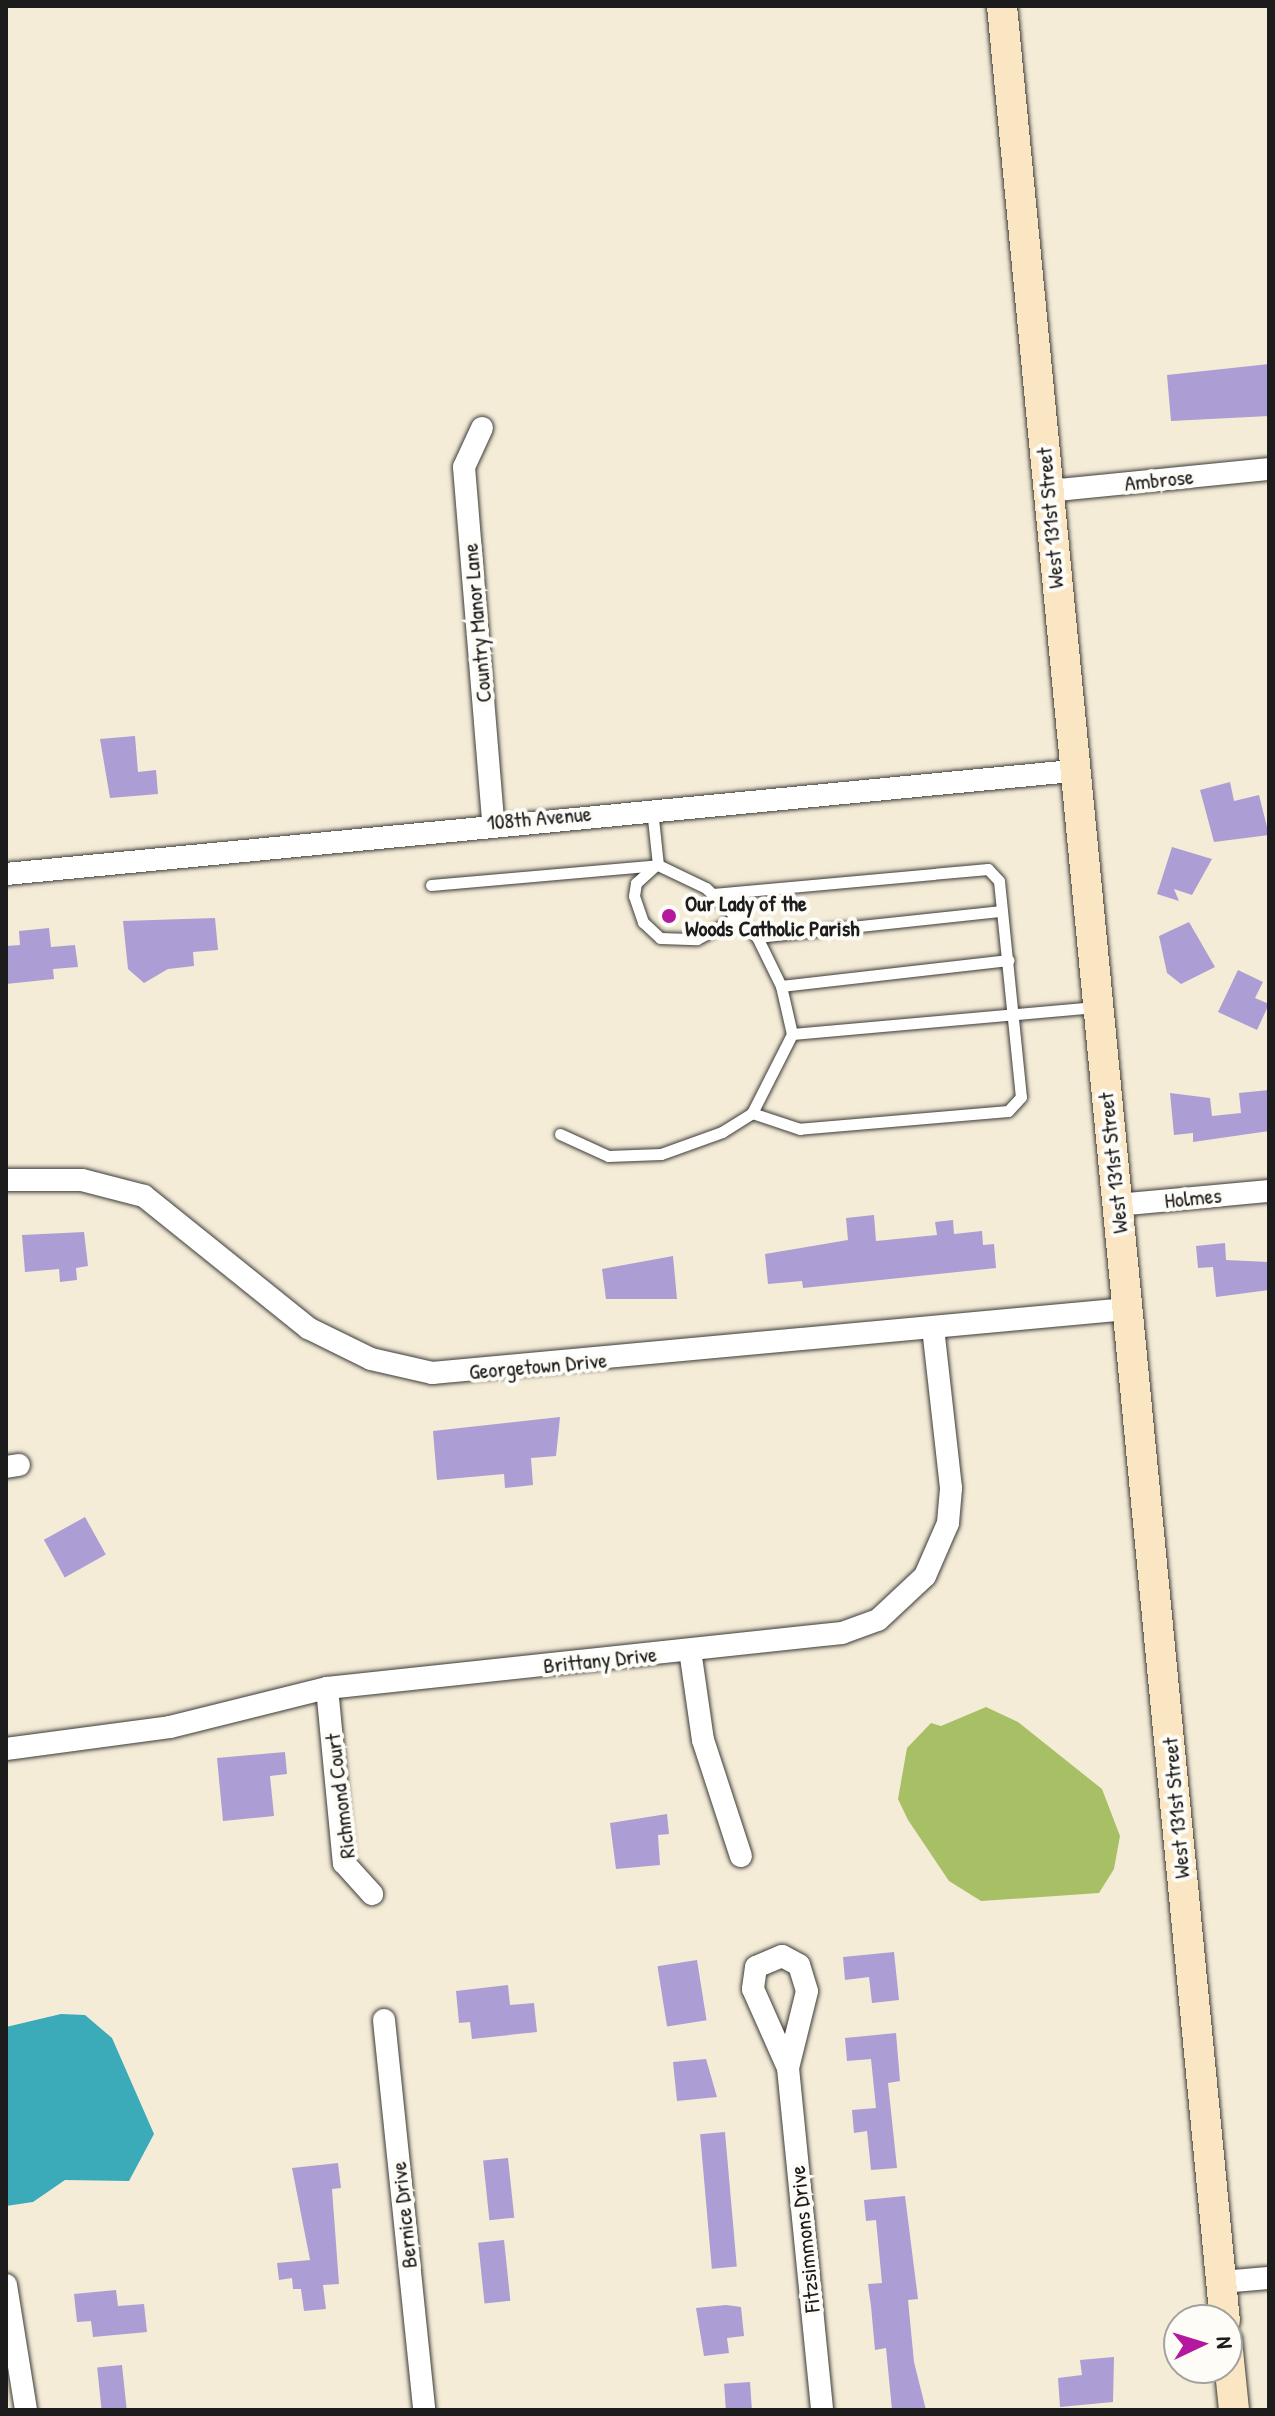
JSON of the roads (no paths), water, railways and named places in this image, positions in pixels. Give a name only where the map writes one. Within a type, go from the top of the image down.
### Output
[{"type":"street","name":"West 131st Street","points":[[1002,6],[1072,771],[1223,2304]]},
{"type":"street","name":"Country Manor Lane","points":[[482,428],[464,467],[493,822]]},
{"type":"street","name":"Ambrose","points":[[1048,491],[1269,469]]},
{"type":"street","name":"108th Avenue","points":[[6,874],[493,822],[1072,771]]},
{"type":"street","name":"Georgetown Drive","points":[[6,1180],[82,1180],[144,1196],[308,1328],[371,1359],[432,1373],[1127,1309]]},
{"type":"street","name":"Holmes","points":[[1117,1205],[1269,1191]]},
{"type":"street","name":"Brittany Drive","points":[[6,1749],[170,1727],[327,1688],[842,1633],[878,1620],[925,1576],[948,1523],[951,1488],[933,1327]]},
{"type":"street","points":[[690,1650],[703,1740],[741,1856]]},
{"type":"street","name":"Richmond Court","points":[[327,1688],[344,1863],[372,1894]]},
{"type":"street","name":"Bernice Drive","points":[[384,2020],[424,2410]]},
{"type":"street","name":"Fitzsimmons Drive","points":[[788,2068],[822,2410]]},
{"type":"street","points":[[1221,2282],[1269,2278]]},
{"type":"street","points":[[6,2285],[26,2410]]},
{"type":"street","points":[[1231,2384],[1234,2410]]},
{"type":"lane","points":[[652,808],[658,865]]},
{"type":"lane","points":[[658,865],[636,883],[634,896],[643,922],[660,938],[697,939],[738,917]]},
{"type":"lane","points":[[431,885],[658,865],[713,894],[757,937],[781,986],[792,1034],[752,1113],[661,1154],[608,1156],[560,1134]]},
{"type":"lane","points":[[713,894],[988,869],[999,881],[1015,1012],[1021,1097],[1008,1111],[800,1129],[752,1113]]},
{"type":"lane","points":[[757,937],[1002,911]]},
{"type":"lane","points":[[781,986],[1009,960]]},
{"type":"lane","points":[[792,1034],[1097,1006]]},
{"type":"water","points":[[61,2014],[85,2015],[112,2038],[154,2134],[129,2181],[65,2180],[33,2202],[6,2206],[6,2027]]},
{"type":"place","name":"Our Lady of the Woods Catholic Parish","points":[[669,916]]}]
